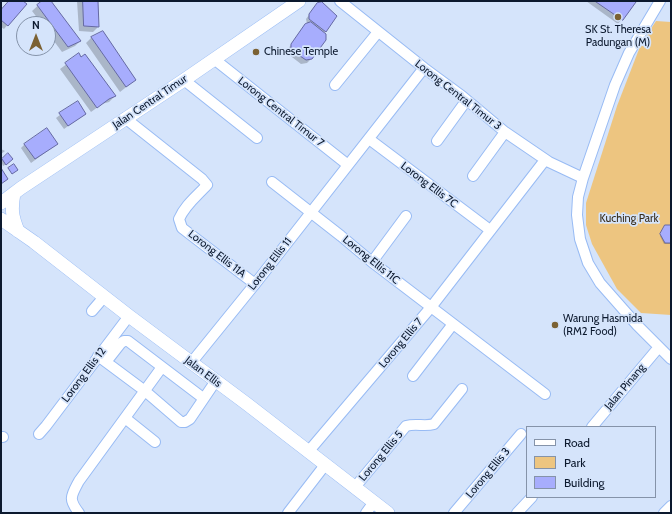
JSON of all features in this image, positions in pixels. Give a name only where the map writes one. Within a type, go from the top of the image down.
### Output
[{"type":"main road","name":"Jalan Central Timur","points":[[1,203],[299,1]]},
{"type":"main road","points":[[14,193],[11,207],[12,217],[18,231]]},
{"type":"main road","name":"Jalan Ellis","points":[[1,219],[388,513]]},
{"type":"street","name":"Lorong Central Timur 3","points":[[340,1],[505,132],[545,160],[583,178]]},
{"type":"street","points":[[660,1],[630,53],[616,85],[583,178],[578,197],[577,215],[580,238],[588,263],[600,283],[620,307],[671,359]]},
{"type":"street","points":[[335,85],[378,32]]},
{"type":"street","name":"Lorong Central Timur 7","points":[[214,59],[348,165]]},
{"type":"street","name":"Lorong Ellis 11","points":[[191,363],[255,284],[424,68]]},
{"type":"street","points":[[184,80],[257,138]]},
{"type":"street","points":[[437,141],[466,100]]},
{"type":"street","name":"Lorong Ellis 11A","points":[[126,118],[202,179],[207,186],[182,213],[179,219],[182,228],[255,284]]},
{"type":"street","points":[[473,176],[505,132]]},
{"type":"street","name":"Lorong Ellis 7C","points":[[369,139],[490,230]]},
{"type":"street","name":"Lorong Ellis 7","points":[[308,452],[432,306],[545,160]]},
{"type":"street","name":"Lorong Ellis 11C","points":[[272,182],[372,262],[432,306],[453,324],[545,394]]},
{"type":"street","points":[[372,262],[406,216]]},
{"type":"street","points":[[92,311],[104,297]]},
{"type":"street","name":"Lorong Ellis 12","points":[[39,434],[102,359],[129,316]]},
{"type":"street","points":[[413,376],[453,324]]},
{"type":"street","points":[[203,398],[128,341],[121,343],[102,359],[145,391],[181,422],[185,422],[190,419],[215,382]]},
{"type":"street","name":"Jalan Pinang","points":[[593,426],[659,347]]},
{"type":"street","points":[[79,513],[72,504],[72,495],[79,481],[162,367]]},
{"type":"street","name":"Lorong Ellis 5","points":[[355,487],[406,426],[412,424],[434,424],[462,389]]},
{"type":"street","points":[[125,418],[155,442]]},
{"type":"street","name":"Lorong Ellis 3","points":[[454,513],[521,434]]},
{"type":"street","points":[[288,513],[325,465]]},
{"type":"street","points":[[517,513],[531,498]]},
{"type":"street","points":[[366,513],[374,502]]},
{"type":"street","points":[[664,513],[671,506]]},
{"type":"green space","name":"Kuching Park","points":[[656,21],[671,22],[671,315],[641,313],[617,289],[592,244],[586,225],[586,203],[617,106],[641,44]]},
{"type":"building","points":[[9,1],[23,1],[27,4],[8,26],[1,20],[1,10]]},
{"type":"building","points":[[42,1],[51,1],[81,41],[68,47],[56,31],[56,16],[45,16],[37,5]]},
{"type":"building","points":[[83,1],[98,1],[99,27],[84,26]]},
{"type":"building","points":[[595,1],[635,1],[636,2],[623,20]]},
{"type":"building","points":[[322,2],[337,16],[326,32],[309,19],[309,14],[317,3]]},
{"type":"building","points":[[311,22],[326,34],[326,40],[312,59],[306,60],[291,50],[291,44],[305,24]]},
{"type":"building","points":[[103,31],[136,80],[126,87],[91,37]]},
{"type":"building","points":[[79,53],[81,57],[85,54],[116,96],[109,99],[97,108],[65,63]]},
{"type":"building","points":[[78,101],[86,114],[68,126],[59,113]]},
{"type":"building","points":[[47,128],[58,144],[35,159],[24,144]]},
{"type":"building","points":[[8,153],[13,159],[6,165],[2,159]]},
{"type":"building","points":[[14,164],[18,170],[12,174],[8,168]]},
{"type":"building","points":[[1,168],[8,179],[1,184]]},
{"type":"building","points":[[665,225],[671,225],[671,243],[665,243],[660,234]]},
{"type":"place","name":"SK St. Theresa Padungan (M)","points":[[618,17]]},
{"type":"place","name":"Chinese Temple","points":[[256,52]]},
{"type":"place","name":"Warung Hasmida (RM2 Food)","points":[[555,325]]}]
